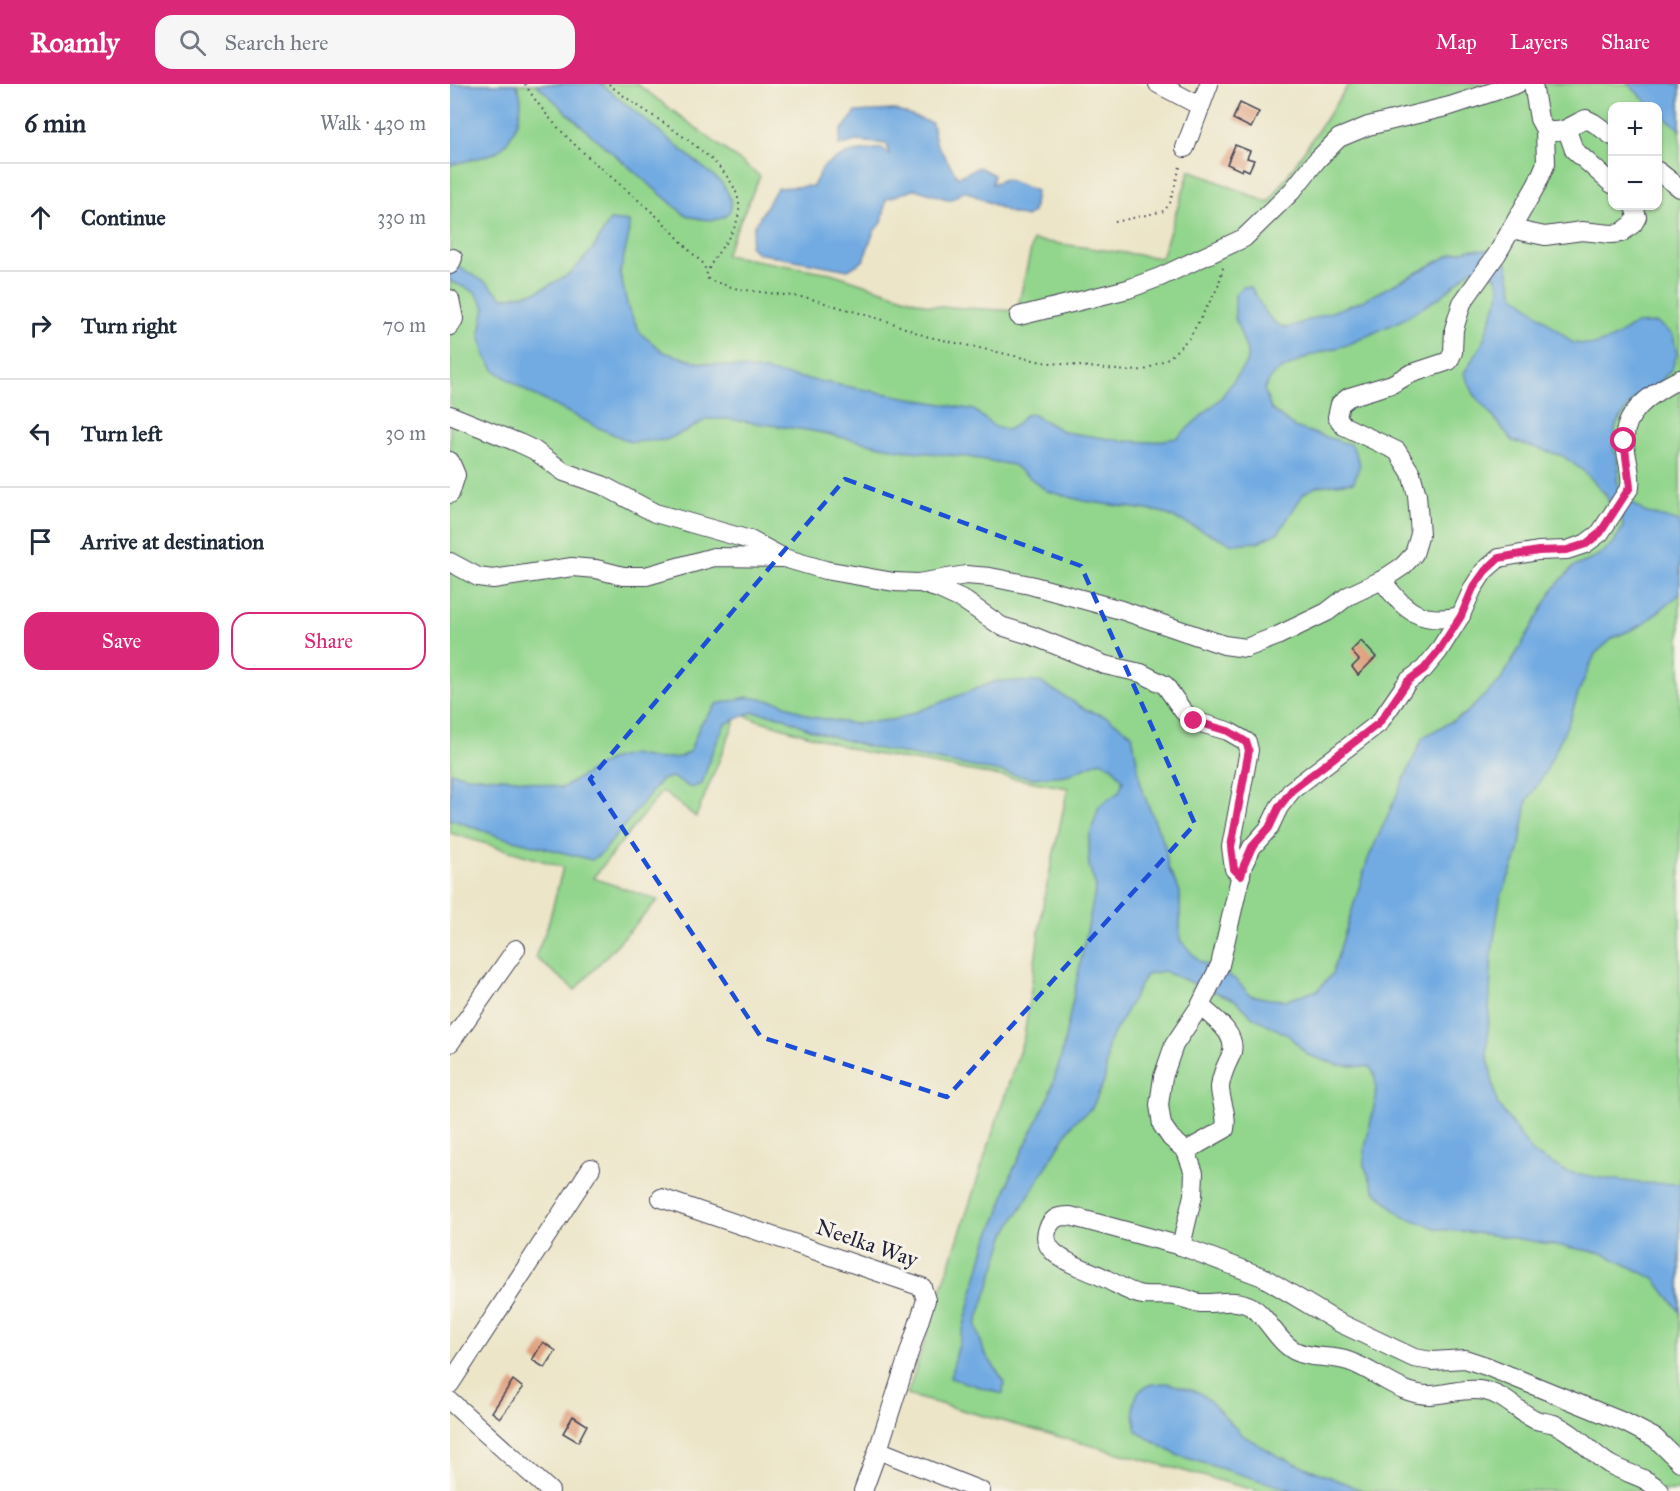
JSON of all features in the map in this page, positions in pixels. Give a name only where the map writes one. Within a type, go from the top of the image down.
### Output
[{"type":"street","points":[[1158,84],[1200,106]]},
{"type":"street","points":[[1185,148],[1209,84]]},
{"type":"street","points":[[1019,316],[1128,289],[1160,277],[1244,238],[1292,191],[1317,160],[1339,138],[1368,126],[1450,106],[1517,84]]},
{"type":"street","points":[[450,415],[519,442],[564,472],[602,485],[655,513],[750,540],[784,558],[825,570],[894,582],[918,583],[966,575],[990,577],[1030,585],[1121,610],[1224,645],[1246,648],[1327,612],[1348,596],[1382,580],[1403,566],[1414,554],[1420,534],[1417,495],[1411,473],[1397,451],[1344,426],[1337,417],[1340,405],[1349,397],[1392,384],[1410,374],[1449,361],[1453,352],[1454,329],[1462,303],[1497,254],[1538,184],[1546,163],[1545,130],[1539,119],[1533,84]]},
{"type":"street","points":[[1545,130],[1556,132],[1567,130],[1586,119],[1608,133]]},
{"type":"street","points":[[1567,130],[1574,150],[1608,180]]},
{"type":"street","points":[[1662,174],[1680,188]]},
{"type":"street","points":[[1511,229],[1545,236],[1582,231],[1622,233],[1633,224],[1637,217],[1635,210]]},
{"type":"street","points":[[450,299],[454,319],[450,326]]},
{"type":"street","points":[[1181,1246],[1193,1194],[1194,1173],[1186,1151],[1171,1138],[1162,1125],[1159,1105],[1163,1077],[1174,1045],[1203,1001],[1220,965],[1241,876],[1252,847],[1269,828],[1279,807],[1292,790],[1379,723],[1408,681],[1424,669],[1448,637],[1461,616],[1473,588],[1485,571],[1499,558],[1538,551],[1567,550],[1586,544],[1600,533],[1630,487],[1631,480],[1624,441],[1626,427],[1638,408],[1658,389],[1680,379]]},
{"type":"street","points":[[450,462],[456,475],[450,494]]},
{"type":"street","points":[[450,562],[478,577],[493,579],[572,567],[596,569],[623,576],[646,576],[714,558],[784,558]]},
{"type":"street","points":[[1382,580],[1397,602],[1410,611],[1436,619],[1461,616]]},
{"type":"street","points":[[918,583],[939,589],[965,601],[1001,626],[1033,636],[1105,665],[1141,673],[1165,685],[1183,711],[1194,721],[1228,731],[1246,742],[1249,750],[1231,847],[1234,869],[1241,876]]},
{"type":"street","points":[[1436,619],[1448,637]]},
{"type":"street","points":[[450,1043],[516,949]]},
{"type":"street","points":[[1186,1151],[1225,1129],[1226,1122],[1220,1088],[1223,1070],[1232,1052],[1233,1041],[1203,1001]]},
{"type":"street","points":[[450,1384],[591,1168]]},
{"type":"street","name":"Neelka Way","points":[[662,1198],[922,1287],[926,1300],[863,1491]]},
{"type":"street","points":[[1660,1491],[1648,1480],[1607,1463],[1555,1424],[1536,1420],[1502,1397],[1485,1391],[1461,1390],[1430,1395],[1395,1386],[1349,1361],[1330,1356],[1310,1356],[1294,1351],[1250,1306],[1236,1302],[1200,1303],[1179,1297],[1140,1295],[1094,1272],[1068,1263],[1056,1255],[1048,1246],[1047,1231],[1052,1220],[1059,1216],[1070,1216],[1181,1246],[1263,1277],[1338,1322],[1414,1358],[1432,1361],[1465,1359],[1626,1423],[1655,1438],[1680,1462]]},
{"type":"street","points":[[1250,1306],[1263,1277]]},
{"type":"street","points":[[450,1401],[550,1491]]},
{"type":"street","points":[[878,1450],[981,1491]]},
{"type":"path","points":[[525,84],[544,111],[602,171],[669,229],[688,251],[704,264],[709,280],[738,289],[808,298],[890,322],[925,336],[1042,362],[1127,371],[1145,370],[1170,357],[1190,337],[1218,287],[1226,259]]},
{"type":"path","points":[[609,84],[705,153],[726,172],[734,186],[739,211],[732,231],[706,276]]},
{"type":"path","points":[[1115,222],[1164,211],[1170,203],[1185,148]]},
{"type":"highlighted area","points":[[845,479],[1081,566],[1195,824],[947,1097],[761,1037],[590,779]]},
{"type":"green space","points":[[450,84],[637,84],[760,176],[725,255],[831,273],[931,306],[1017,311],[1033,240],[1161,258],[1190,170],[1269,203],[1349,84],[1680,84],[1680,1491],[1257,1491],[907,1395],[1024,1037],[1044,899],[1068,788],[863,752],[738,714],[696,817],[662,791],[593,878],[658,900],[575,990],[535,957],[548,925],[563,867],[450,833]]},
{"type":"water","points":[[450,84],[516,84],[521,101],[518,121],[503,147],[480,158],[450,165]]},
{"type":"water","points":[[536,84],[601,84],[722,183],[730,199],[729,213],[724,217],[711,220],[684,214]]},
{"type":"water","points":[[1628,84],[1680,84],[1680,129],[1662,115],[1662,102],[1647,102]]},
{"type":"water","points":[[895,110],[932,123],[936,143],[958,177],[979,167],[994,175],[992,184],[1005,179],[1036,191],[1033,212],[1026,217],[1009,212],[965,191],[950,200],[915,189],[886,199],[882,223],[874,231],[863,261],[848,270],[757,253],[750,246],[754,227],[777,188],[813,186],[823,167],[848,153],[882,148],[889,154],[887,144],[856,141],[839,146],[841,131],[856,112]]},
{"type":"water","points":[[610,220],[629,222],[628,239],[620,273],[628,308],[641,334],[664,352],[697,362],[764,371],[974,410],[995,427],[1007,430],[1016,425],[1025,415],[1032,414],[1064,432],[1123,441],[1151,442],[1177,438],[1221,398],[1247,362],[1247,351],[1235,318],[1235,295],[1243,287],[1251,287],[1270,318],[1280,326],[1287,328],[1362,301],[1452,254],[1471,249],[1492,250],[1507,263],[1514,294],[1573,343],[1594,345],[1612,339],[1636,324],[1657,323],[1673,335],[1677,354],[1672,369],[1655,387],[1633,400],[1616,425],[1613,446],[1619,469],[1617,480],[1621,493],[1644,512],[1680,522],[1680,594],[1642,625],[1613,638],[1595,654],[1570,719],[1546,771],[1527,801],[1519,851],[1500,899],[1492,953],[1487,1053],[1497,1103],[1533,1153],[1565,1171],[1585,1176],[1641,1183],[1680,1184],[1680,1312],[1655,1279],[1602,1253],[1502,1236],[1438,1229],[1402,1216],[1375,1191],[1364,1165],[1365,1148],[1376,1098],[1375,1076],[1370,1067],[1338,1065],[1308,1055],[1288,1035],[1253,1017],[1235,1000],[1163,971],[1146,975],[1108,1044],[1105,1079],[1092,1108],[1073,1123],[1007,1231],[976,1325],[984,1352],[1004,1381],[1003,1394],[950,1378],[986,1243],[998,1216],[1012,1172],[1048,1099],[1061,1057],[1096,887],[1089,866],[1089,838],[1099,806],[1119,792],[1123,781],[1113,767],[1100,761],[1067,775],[1032,778],[869,747],[811,730],[780,716],[753,712],[725,724],[711,755],[702,784],[691,788],[672,777],[661,780],[603,852],[592,860],[498,836],[450,819],[450,772],[467,776],[516,779],[562,788],[609,760],[632,754],[656,759],[680,757],[690,751],[700,725],[717,704],[748,697],[779,702],[812,717],[855,724],[898,719],[996,681],[1040,682],[1087,710],[1107,717],[1132,734],[1142,790],[1165,846],[1168,867],[1180,892],[1180,940],[1199,961],[1235,979],[1250,995],[1287,1000],[1318,990],[1332,974],[1368,859],[1423,737],[1465,714],[1501,680],[1554,588],[1573,567],[1593,559],[1613,544],[1623,527],[1622,517],[1611,507],[1606,495],[1586,473],[1563,456],[1513,441],[1474,394],[1464,373],[1482,344],[1499,295],[1500,287],[1496,277],[1482,268],[1471,269],[1442,296],[1402,320],[1347,345],[1311,355],[1273,374],[1264,389],[1271,409],[1294,427],[1352,445],[1360,464],[1354,482],[1318,486],[1304,493],[1279,532],[1258,542],[1233,544],[1161,512],[1084,501],[1047,491],[1013,465],[968,457],[900,450],[813,431],[728,419],[707,419],[666,440],[631,442],[528,392],[495,371],[485,355],[480,333],[485,307],[475,292],[450,281],[450,262],[487,283],[503,298],[536,292],[570,274],[593,249]]},
{"type":"water","points":[[1167,1383],[1198,1392],[1210,1401],[1242,1435],[1278,1456],[1364,1491],[1295,1491],[1177,1455],[1137,1432],[1135,1419],[1135,1400],[1141,1390],[1151,1384]]},
{"type":"building","points":[[1240,103],[1259,112],[1251,128],[1233,119]]},
{"type":"building","points":[[1235,145],[1250,151],[1247,158],[1254,160],[1249,171],[1243,168],[1242,171],[1227,164]]},
{"type":"building","points":[[1361,641],[1376,657],[1358,675],[1352,667],[1359,660],[1351,651]]},
{"type":"building","points":[[543,1342],[556,1351],[545,1368],[532,1360]]},
{"type":"building","points":[[513,1380],[523,1388],[500,1418],[492,1412]]},
{"type":"building","points":[[573,1416],[587,1425],[578,1442],[563,1433]]},
{"type":"route","points":[[1194,721],[1228,731],[1246,742],[1249,750],[1231,847],[1234,869],[1241,876],[1252,847],[1269,828],[1279,807],[1292,790],[1308,775],[1363,737],[1379,723],[1408,681],[1424,669],[1438,652],[1461,616],[1473,588],[1485,571],[1499,558],[1538,551],[1567,550],[1586,544],[1600,533],[1630,487],[1631,480],[1624,441]]}]
